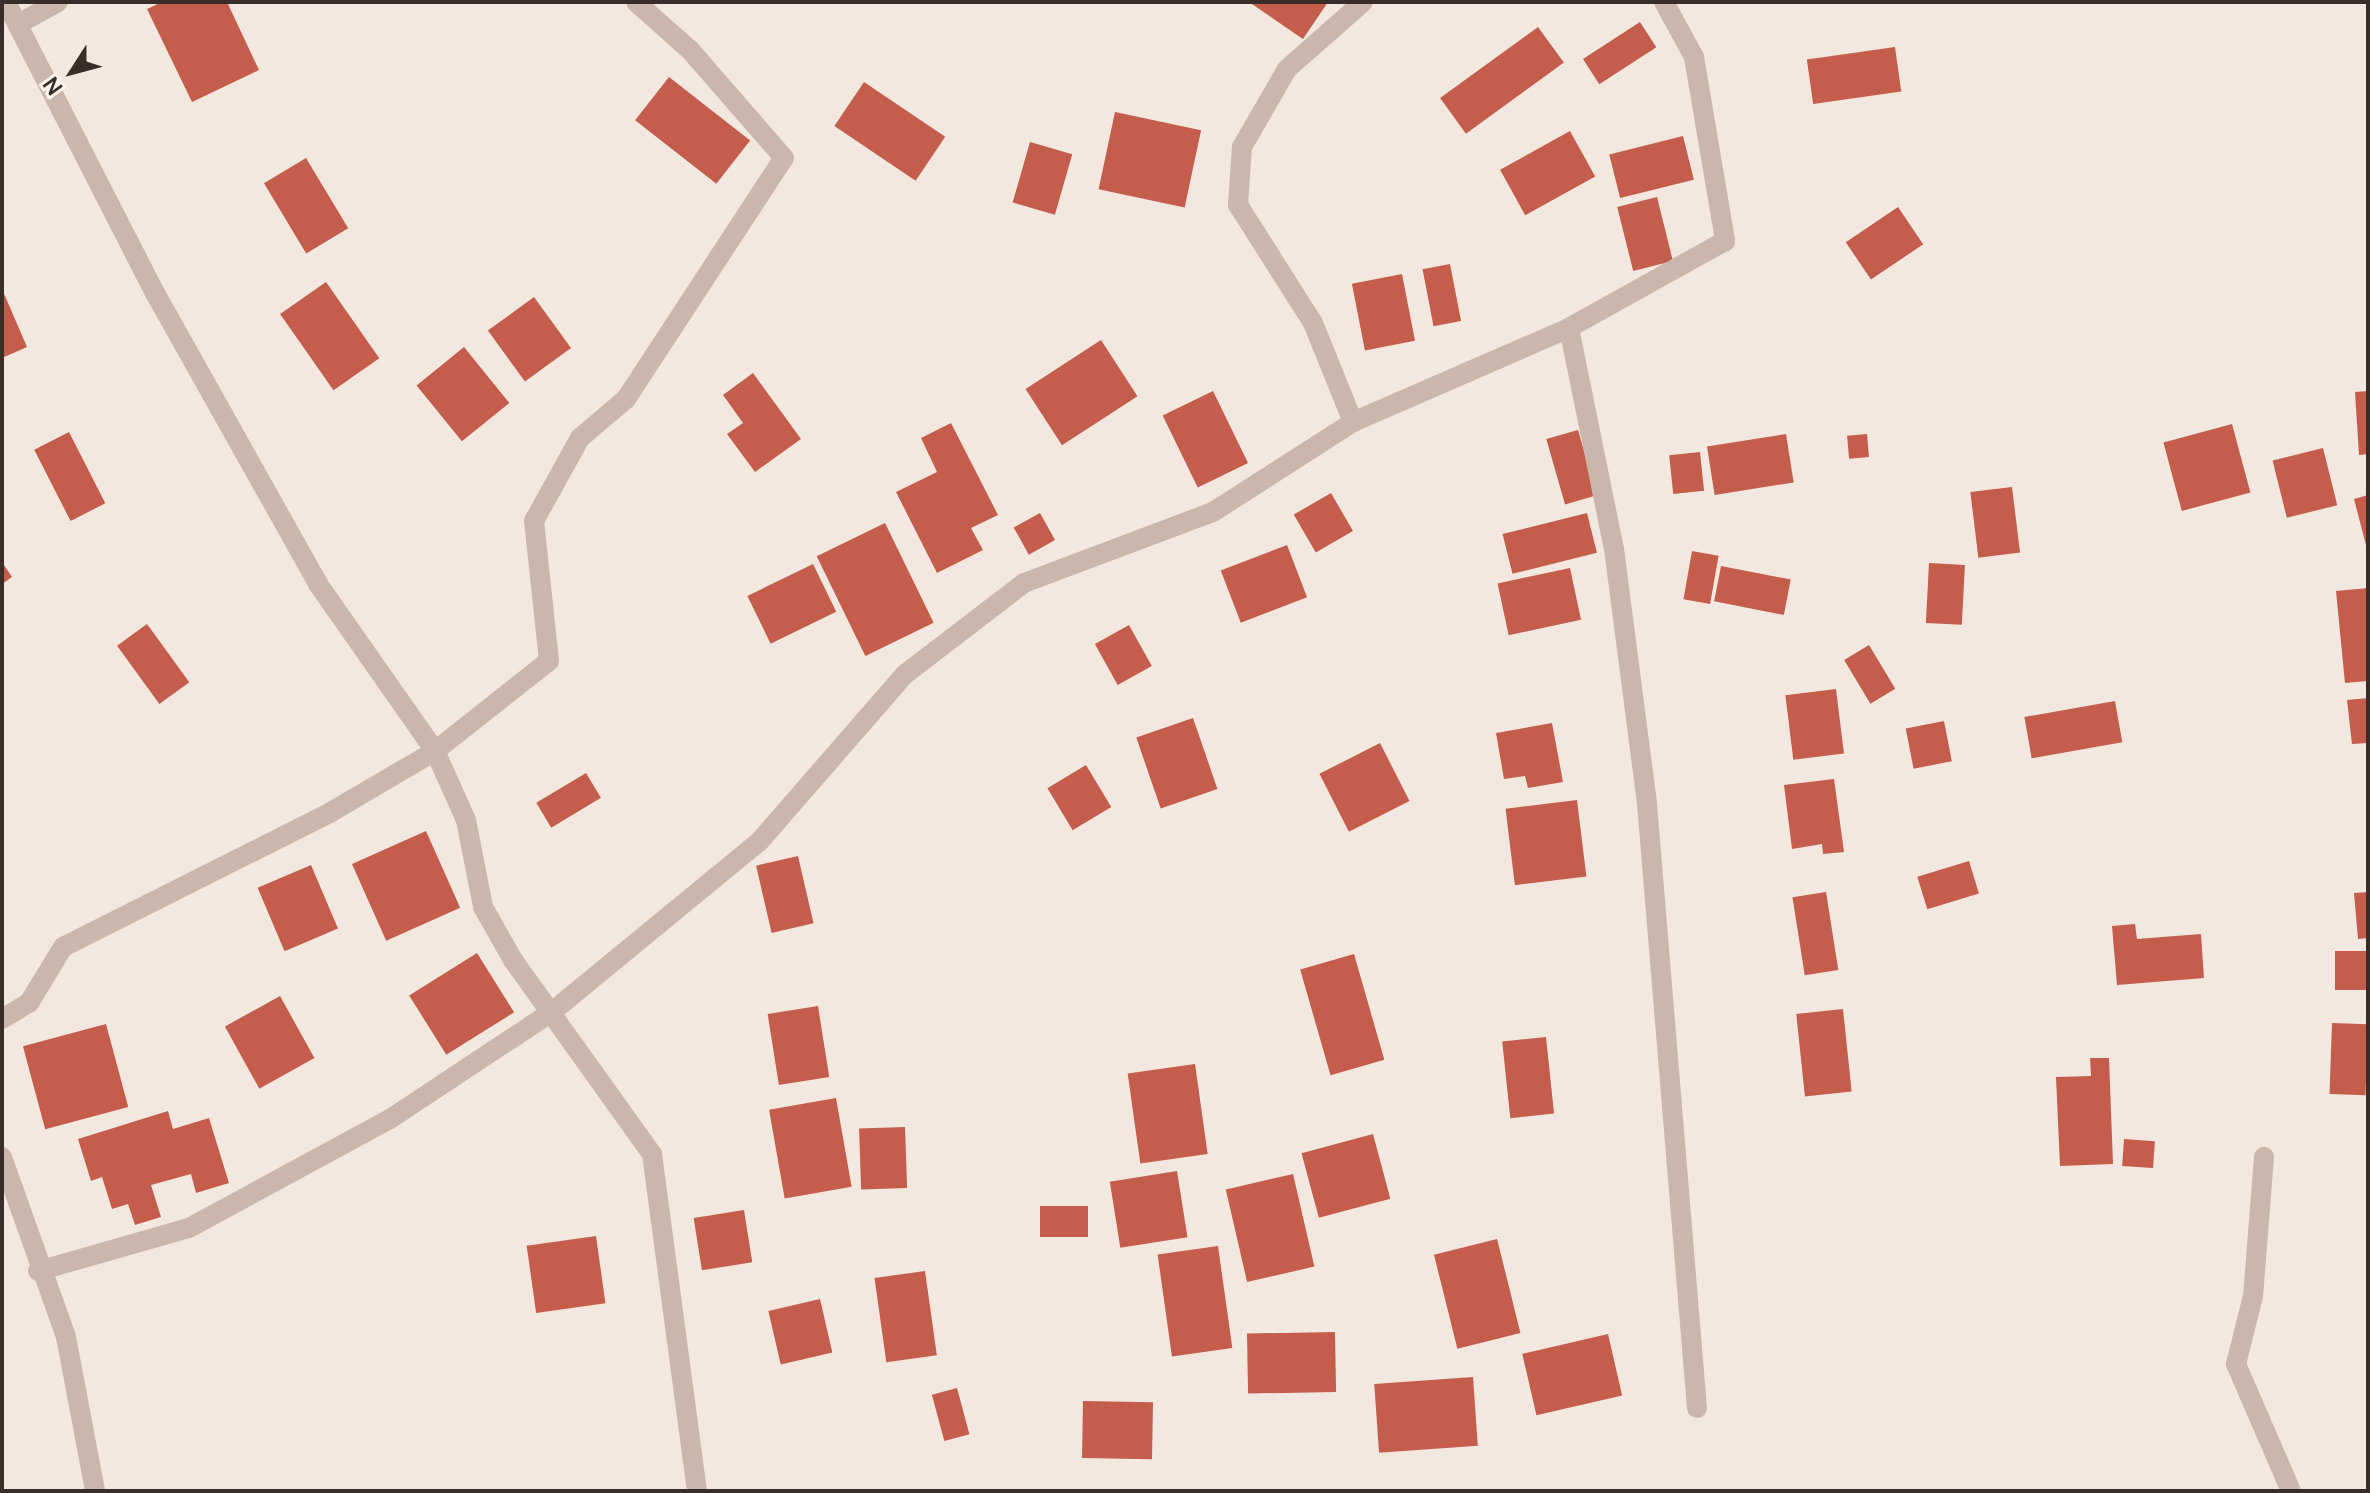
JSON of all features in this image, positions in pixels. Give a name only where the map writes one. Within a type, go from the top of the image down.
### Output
[{"type":"street","points":[[6,2],[20,23],[155,293],[318,584],[435,751],[466,820],[483,907],[652,1154],[697,1491]]},
{"type":"street","points":[[20,23],[58,2]]},
{"type":"street","points":[[2,1019],[29,1003],[63,947],[331,812],[435,751],[549,661],[534,521],[580,438],[626,399],[784,158],[690,50],[636,2]]},
{"type":"street","points":[[1353,422],[1313,323],[1238,205],[1242,147],[1287,69],[1363,2]]},
{"type":"street","points":[[38,1271],[214,1216],[390,1119],[553,1011],[759,842],[904,675],[1024,583],[1213,512],[1353,422],[1569,328],[1725,241],[1694,57],[1664,2]]},
{"type":"street","points":[[1569,328],[1614,549],[1647,804],[1697,1408]]},
{"type":"street","points":[[2,1157],[38,1271],[66,1337],[95,1491]]},
{"type":"street","points":[[2264,1157],[2253,1296],[2236,1364],[2291,1491]]},
{"type":"building","points":[[162,2],[227,2],[259,70],[192,102],[147,9]]},
{"type":"building","points":[[1249,2],[1328,2],[1303,39]]},
{"type":"building","points":[[1640,22],[1656,47],[1599,84],[1583,59]]},
{"type":"building","points":[[1538,27],[1564,63],[1466,134],[1440,98]]},
{"type":"building","points":[[1895,47],[1901,92],[1813,104],[1807,59]]},
{"type":"building","points":[[669,77],[750,140],[716,184],[635,120]]},
{"type":"building","points":[[864,82],[945,137],[916,181],[834,126]]},
{"type":"building","points":[[1115,112],[1201,130],[1185,208],[1099,189]]},
{"type":"building","points":[[1570,131],[1595,176],[1525,215],[1500,170]]},
{"type":"building","points":[[1683,136],[1694,180],[1620,198],[1609,154]]},
{"type":"building","points":[[1030,142],[1072,154],[1055,215],[1013,203]]},
{"type":"building","points":[[306,158],[348,228],[306,254],[264,183]]},
{"type":"building","points":[[1657,197],[1673,261],[1633,271],[1617,207]]},
{"type":"building","points":[[1898,207],[1923,244],[1871,280],[1846,242]]},
{"type":"building","points":[[1450,264],[1461,321],[1434,326],[1423,269]]},
{"type":"building","points":[[1402,274],[1415,341],[1365,350],[1352,284]]},
{"type":"building","points":[[326,282],[379,358],[333,390],[280,314]]},
{"type":"building","points":[[2,289],[27,347],[2,358]]},
{"type":"building","points":[[534,297],[571,348],[525,381],[488,331]]},
{"type":"building","points":[[1101,340],[1137,396],[1062,445],[1026,389]]},
{"type":"building","points":[[464,347],[509,403],[462,441],[417,385]]},
{"type":"building","points":[[753,373],[801,439],[755,472],[727,434],[743,423],[723,395]]},
{"type":"building","points":[[1213,391],[1248,463],[1198,487],[1163,416]]},
{"type":"building","points":[[2368,391],[2368,454],[2359,455],[2355,392]]},
{"type":"building","points":[[951,423],[998,515],[971,528],[983,550],[937,573],[896,492],[937,472],[921,438]]},
{"type":"building","points":[[2232,424],[2250,493],[2182,511],[2163,442]]},
{"type":"building","points":[[1578,430],[1597,495],[1565,504],[1546,439]]},
{"type":"building","points":[[69,432],[105,503],[71,521],[34,450]]},
{"type":"building","points":[[1786,434],[1794,482],[1715,495],[1707,447]]},
{"type":"building","points":[[1867,434],[1869,457],[1849,459],[1847,436]]},
{"type":"building","points":[[2323,448],[2337,505],[2287,518],[2273,461]]},
{"type":"building","points":[[1700,452],[1704,491],[1673,494],[1669,455]]},
{"type":"building","points":[[2012,487],[2020,553],[1978,558],[1970,492]]},
{"type":"building","points":[[1331,493],[1353,531],[1316,553],[1294,514]]},
{"type":"building","points":[[2368,495],[2368,549],[2367,549],[2354,499]]},
{"type":"building","points":[[1040,513],[1055,540],[1029,555],[1014,528]]},
{"type":"building","points":[[1587,513],[1597,553],[1513,574],[1503,534]]},
{"type":"building","points":[[885,523],[934,623],[865,656],[817,556]]},
{"type":"building","points":[[1287,545],[1307,597],[1241,623],[1221,570]]},
{"type":"building","points":[[1692,551],[1719,556],[1710,604],[1683,599]]},
{"type":"building","points":[[2,562],[12,577],[2,584]]},
{"type":"building","points":[[1929,563],[1965,565],[1962,625],[1926,623]]},
{"type":"building","points":[[813,564],[836,612],[771,644],[747,596]]},
{"type":"building","points":[[1721,566],[1791,580],[1784,615],[1714,601]]},
{"type":"building","points":[[1570,568],[1581,620],[1509,635],[1498,583]]},
{"type":"building","points":[[2368,588],[2368,681],[2345,683],[2336,591]]},
{"type":"building","points":[[147,624],[189,682],[159,704],[117,646]]},
{"type":"building","points":[[1129,625],[1152,666],[1118,685],[1095,644]]},
{"type":"building","points":[[1869,645],[1895,689],[1870,704],[1844,660]]},
{"type":"building","points":[[1836,689],[1844,754],[1793,760],[1785,695]]},
{"type":"building","points":[[2368,698],[2368,743],[2352,744],[2347,700]]},
{"type":"building","points":[[2115,701],[2122,742],[2032,758],[2024,717]]},
{"type":"building","points":[[1193,718],[1217,789],[1161,808],[1136,738]]},
{"type":"building","points":[[1944,721],[1952,761],[1914,769],[1906,728]]},
{"type":"building","points":[[1552,723],[1563,782],[1528,788],[1525,776],[1504,779],[1496,733]]},
{"type":"building","points":[[1380,743],[1410,801],[1349,832],[1319,774]]},
{"type":"building","points":[[1086,765],[1111,807],[1073,830],[1047,788]]},
{"type":"building","points":[[586,773],[601,798],[551,828],[536,803]]},
{"type":"building","points":[[1834,779],[1844,852],[1823,854],[1822,844],[1792,849],[1784,785]]},
{"type":"building","points":[[1577,800],[1586,876],[1515,885],[1506,809]]},
{"type":"building","points":[[426,831],[460,908],[386,941],[352,864]]},
{"type":"building","points":[[798,856],[814,923],[772,933],[756,866]]},
{"type":"building","points":[[1969,861],[1979,894],[1927,909],[1917,877]]},
{"type":"building","points":[[311,865],[338,929],[285,951],[258,888]]},
{"type":"building","points":[[1826,892],[1838,970],[1805,975],[1792,897]]},
{"type":"building","points":[[2368,892],[2368,938],[2358,939],[2354,893]]},
{"type":"building","points":[[2135,924],[2137,939],[2201,934],[2204,978],[2117,985],[2112,926]]},
{"type":"building","points":[[2335,951],[2368,951],[2368,990],[2335,990]]},
{"type":"building","points":[[477,953],[514,1012],[446,1055],[409,995]]},
{"type":"building","points":[[1354,954],[1384,1060],[1330,1075],[1300,969]]},
{"type":"building","points":[[280,996],[314,1058],[259,1089],[225,1027]]},
{"type":"building","points":[[818,1006],[829,1077],[779,1085],[768,1014]]},
{"type":"building","points":[[1843,1009],[1852,1092],[1805,1096],[1796,1014]]},
{"type":"building","points":[[2332,1023],[2368,1024],[2366,1095],[2330,1094]]},
{"type":"building","points":[[106,1024],[128,1107],[45,1129],[23,1046]]},
{"type":"building","points":[[1546,1037],[1554,1114],[1510,1118],[1502,1042]]},
{"type":"building","points":[[2090,1058],[2109,1058],[2113,1164],[2060,1166],[2056,1077],[2091,1076]]},
{"type":"building","points":[[1195,1064],[1208,1154],[1140,1164],[1128,1073]]},
{"type":"building","points":[[836,1098],[852,1187],[785,1198],[769,1110]]},
{"type":"building","points":[[168,1111],[173,1129],[209,1118],[229,1183],[196,1193],[191,1174],[151,1185],[161,1217],[135,1225],[128,1204],[112,1209],[102,1177],[91,1181],[78,1139]]},
{"type":"building","points":[[905,1127],[907,1188],[861,1190],[859,1129]]},
{"type":"building","points":[[1373,1134],[1390,1199],[1319,1218],[1302,1153]]},
{"type":"building","points":[[2124,1139],[2155,1141],[2153,1168],[2122,1166]]},
{"type":"building","points":[[1177,1171],[1187,1237],[1120,1248],[1110,1182]]},
{"type":"building","points":[[1293,1174],[1314,1267],[1247,1282],[1226,1190]]},
{"type":"building","points":[[1040,1206],[1088,1206],[1088,1237],[1040,1237]]},
{"type":"building","points":[[744,1210],[752,1262],[702,1270],[694,1218]]},
{"type":"building","points":[[596,1236],[605,1303],[536,1313],[527,1246]]},
{"type":"building","points":[[1497,1239],[1520,1333],[1457,1349],[1434,1255]]},
{"type":"building","points":[[1218,1246],[1232,1348],[1172,1356],[1158,1254]]},
{"type":"building","points":[[925,1271],[937,1355],[886,1362],[874,1278]]},
{"type":"building","points":[[820,1299],[832,1353],[781,1365],[768,1311]]},
{"type":"building","points":[[1335,1332],[1336,1392],[1248,1394],[1247,1334]]},
{"type":"building","points":[[1608,1334],[1622,1395],[1536,1415],[1522,1354]]},
{"type":"building","points":[[1473,1377],[1478,1446],[1379,1453],[1374,1384]]},
{"type":"building","points":[[957,1388],[969,1434],[944,1441],[932,1395]]},
{"type":"building","points":[[1083,1401],[1153,1402],[1152,1459],[1082,1458]]}]
